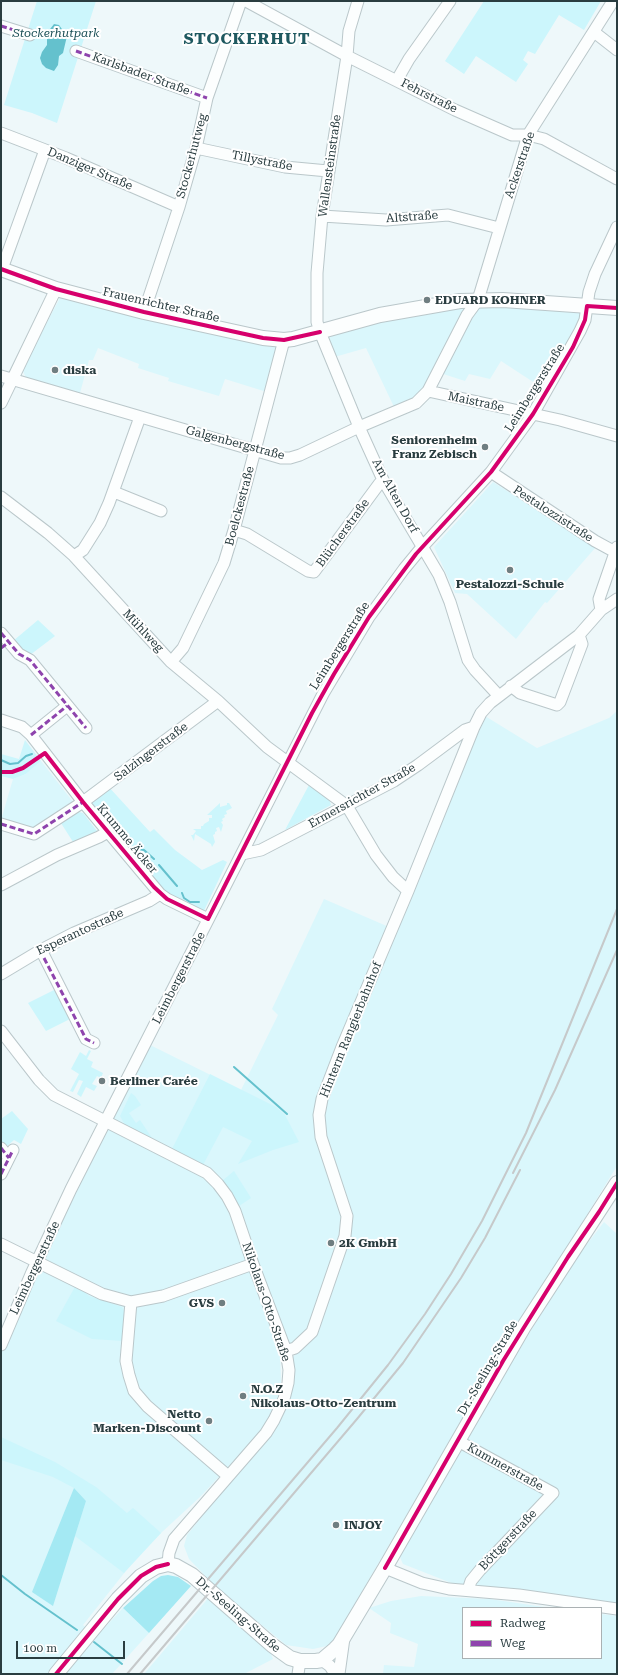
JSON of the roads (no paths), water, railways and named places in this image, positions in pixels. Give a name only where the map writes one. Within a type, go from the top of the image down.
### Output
[{"type":"main road","name":"Frauenrichter Straße","points":[[1,269],[56,289],[144,312],[263,338],[284,340],[320,332],[380,315],[460,301],[503,300],[617,308]]},
{"type":"main road","name":"Dr.-Seeling-Straße","points":[[168,1564],[176,1566],[192,1575],[298,1668],[322,1660],[335,1649],[344,1638],[385,1568],[523,1328],[617,1182]]},
{"type":"main road","points":[[56,1674],[122,1595],[141,1576],[156,1567],[168,1564]]},
{"type":"street","name":"Stockerhutweg","points":[[144,312],[196,148],[207,98],[241,1]]},
{"type":"street","name":"Fehrstraße","points":[[246,1],[347,56],[455,110],[512,135],[528,135],[544,139],[617,179]]},
{"type":"street","name":"Wallensteinstraße","points":[[320,332],[317,322],[316,300],[322,216],[347,56],[349,31],[358,1]]},
{"type":"street","points":[[397,80],[409,59],[450,1]]},
{"type":"street","name":"Ackerstraße","points":[[478,300],[528,135],[613,1]]},
{"type":"street","points":[[1,26],[30,35]]},
{"type":"street","points":[[594,32],[617,50]]},
{"type":"street","name":"Karlsbader Straße","points":[[76,51],[207,98]]},
{"type":"street","name":"Danziger Straße","points":[[1,133],[23,140],[178,207]]},
{"type":"street","name":"Tillystraße","points":[[196,148],[285,167],[328,171]]},
{"type":"street","points":[[1,269],[45,150]]},
{"type":"street","name":"Altstraße","points":[[322,216],[386,220],[448,215],[467,218],[499,228]]},
{"type":"street","name":"Leimbergerstraße","points":[[1,1345],[37,1262],[105,1121],[149,1038],[312,713],[369,617],[423,546],[491,472],[534,414],[573,347],[585,320],[589,292],[595,274],[617,227]]},
{"type":"street","points":[[1,403],[6,378],[56,289]]},
{"type":"street","name":"Galgenbergstraße","points":[[6,378],[254,451],[281,458],[290,458],[300,455],[359,426],[416,403],[428,391],[468,315],[478,300]]},
{"type":"street","name":"Am Alten Dorf","points":[[320,332],[383,480],[423,546],[445,588],[468,660],[475,670],[499,696]]},
{"type":"street","name":"Boelckestraße","points":[[171,662],[183,648],[224,563],[284,340]]},
{"type":"street","name":"Maistraße","points":[[428,391],[534,414],[617,436]]},
{"type":"street","points":[[74,556],[82,550],[100,522],[114,492],[140,417]]},
{"type":"street","name":"Pestalozzistraße","points":[[491,472],[595,541],[616,551]]},
{"type":"street","name":"Blücherstraße","points":[[234,530],[247,534],[308,571],[314,572],[383,480]]},
{"type":"street","points":[[114,492],[161,511]]},
{"type":"street","name":"Mühlweg","points":[[1,497],[48,533],[74,556],[171,662],[218,701],[267,747],[347,806]]},
{"type":"street","points":[[601,610],[599,599],[616,551]]},
{"type":"street","points":[[474,727],[481,713],[490,703],[579,635],[601,610],[616,601]]},
{"type":"street","points":[[1,633],[5,645],[30,660],[86,728]]},
{"type":"street","points":[[511,686],[520,693],[556,705],[560,702],[582,644],[579,635]]},
{"type":"street","name":"Salzingerstraße","points":[[1,824],[34,834],[83,802],[218,701]]},
{"type":"street","points":[[31,735],[67,706]]},
{"type":"street","name":"Krumme Äcker","points":[[1,720],[22,727],[31,735],[83,802],[160,894],[166,899],[208,919]]},
{"type":"street","name":"Ermersrichter Straße","points":[[242,854],[261,850],[394,781],[465,730],[474,727]]},
{"type":"street","name":"Hinterm Rangierbahnhof","points":[[286,1351],[295,1348],[312,1332],[345,1236],[347,1224],[347,1216],[321,1137],[319,1115],[322,1099],[474,727]]},
{"type":"street","points":[[347,806],[376,855],[393,877],[408,891]]},
{"type":"street","points":[[1,885],[56,855],[108,832]]},
{"type":"street","name":"Esperantostraße","points":[[1,974],[41,950],[74,933],[149,901],[160,894]]},
{"type":"street","points":[[41,950],[86,1039],[94,1043]]},
{"type":"street","name":"Nikolaus-Otto-Straße","points":[[1,1031],[39,1080],[59,1098],[183,1160],[207,1173],[212,1178],[227,1196],[235,1211],[253,1264],[286,1351],[289,1370],[288,1382],[280,1409],[266,1433],[174,1538],[168,1553],[168,1564]]},
{"type":"street","points":[[1,1148],[11,1154],[1,1174]]},
{"type":"street","points":[[1,1244],[102,1294],[131,1302],[163,1296],[253,1264]]},
{"type":"street","points":[[131,1302],[126,1361],[128,1375],[134,1391],[147,1406],[228,1476]]},
{"type":"street","name":"Kummerstraße","points":[[458,1440],[553,1493]]},
{"type":"street","name":"Böttgerstraße","points":[[468,1590],[471,1581],[480,1570],[553,1493]]},
{"type":"street","points":[[385,1568],[422,1583],[449,1589],[519,1595],[617,1609]]},
{"type":"street","points":[[338,1674],[344,1638]]},
{"type":"street","points":[[322,1660],[330,1666],[335,1674]]},
{"type":"waterway","points":[[1,760],[10,764],[18,763],[26,756],[32,754]]},
{"type":"waterway","points":[[126,845],[130,848],[144,850],[154,859]]},
{"type":"waterway","points":[[159,865],[177,886]]},
{"type":"waterway","points":[[182,893],[184,898],[190,902],[199,902]]},
{"type":"waterway","points":[[234,1067],[287,1114]]},
{"type":"waterway","points":[[1,1575],[25,1594],[77,1630]]},
{"type":"waterway","points":[[94,1642],[122,1664]]},
{"type":"railway","points":[[127,1674],[337,1428],[388,1365],[425,1314],[451,1274],[482,1221],[526,1133],[617,909]]},
{"type":"railway","points":[[513,1173],[555,1090],[617,950]]},
{"type":"railway","points":[[140,1674],[403,1363],[461,1278],[485,1238],[520,1170]]},
{"type":"place","name":"EDUARD KOHNER","points":[[427,300]]},
{"type":"place","name":"diska","points":[[55,370]]},
{"type":"place","name":"Seniorenheim Franz Zebisch","points":[[485,447]]},
{"type":"place","name":"Pestalozzi-Schule","points":[[510,570]]},
{"type":"place","name":"Berliner Carée","points":[[102,1081]]},
{"type":"place","name":"2K GmbH","points":[[331,1243]]},
{"type":"place","name":"GVS","points":[[222,1303]]},
{"type":"place","name":"N.O.Z Nikolaus-Otto-Zentrum","points":[[243,1396]]},
{"type":"place","name":"Netto Marken-Discount","points":[[209,1421]]},
{"type":"place","name":"INJOY","points":[[336,1525]]},
{"type":"district","name":"STOCKERHUT","points":[[247,39]]},
{"type":"park label","name":"Stockerhutpark","points":[[56,33]]}]
